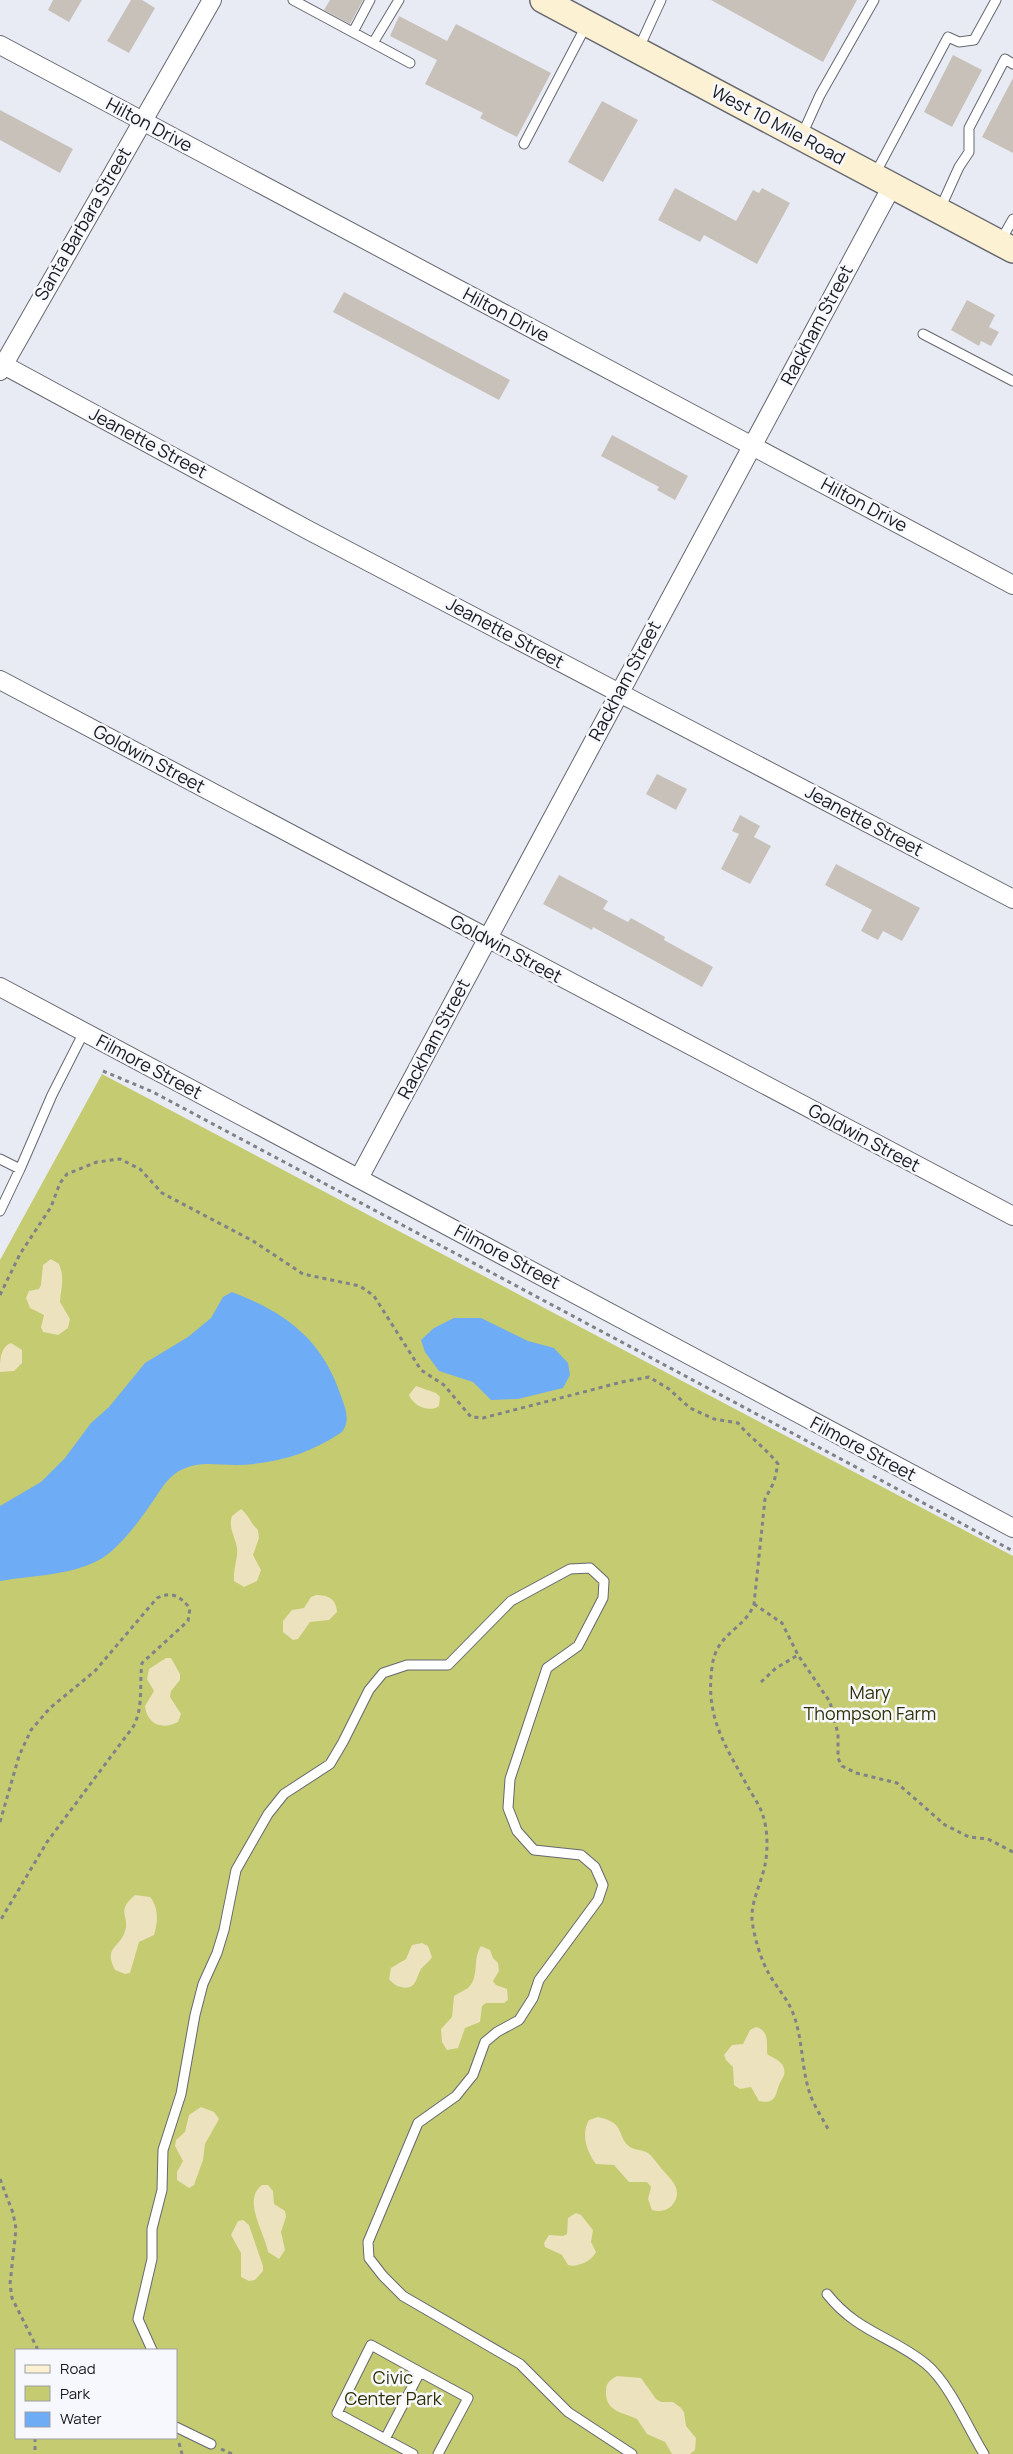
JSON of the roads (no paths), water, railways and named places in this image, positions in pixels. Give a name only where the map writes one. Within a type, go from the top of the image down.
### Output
[{"type":"main road","name":"West 10 Mile Road","points":[[543,0],[1006,246]]},
{"type":"street","name":"Santa Barbara Street","points":[[1,366],[212,0]]},
{"type":"street","name":"Hilton Drive","points":[[0,45],[1013,585]]},
{"type":"street","name":"Rackham Street","points":[[359,1178],[752,446],[883,181]]},
{"type":"street","name":"Jeanette Street","points":[[1,366],[308,530],[1013,899]]},
{"type":"street","name":"Goldwin Street","points":[[0,680],[1013,1216]]},
{"type":"street","name":"Filmore Street","points":[[0,987],[1013,1528]]},
{"type":"lane","points":[[293,0],[410,63]]},
{"type":"lane","points":[[352,32],[370,0]]},
{"type":"lane","points":[[373,43],[399,0]]},
{"type":"lane","points":[[638,50],[661,0]]},
{"type":"lane","points":[[800,137],[820,95],[874,0]]},
{"type":"lane","points":[[883,181],[948,37],[959,42],[974,40],[996,0]]},
{"type":"lane","points":[[524,144],[587,24]]},
{"type":"lane","points":[[939,210],[959,167],[969,152],[969,128],[1005,59],[1013,64]]},
{"type":"lane","points":[[1006,246],[1013,219]]},
{"type":"lane","points":[[923,334],[1013,382]]},
{"type":"lane","points":[[0,1211],[52,1095],[84,1032]]},
{"type":"lane","points":[[0,1159],[20,1169]]},
{"type":"lane","points":[[152,2349],[138,2319],[152,2260],[152,2229],[162,2190],[163,2150],[181,2094],[195,2015],[203,1984],[224,1930],[236,1870],[268,1814],[284,1794],[330,1764],[369,1690],[383,1673],[407,1665],[448,1664],[511,1602],[570,1569],[590,1568],[604,1581],[603,1598],[578,1646],[547,1668],[510,1779],[508,1808],[517,1831],[534,1850],[581,1855],[595,1867],[602,1885],[598,1900],[539,1980],[533,1998],[519,2020],[497,2032],[485,2042],[473,2075],[456,2096],[418,2123],[368,2242],[369,2258],[383,2276],[403,2296],[520,2364],[568,2412],[632,2454]]},
{"type":"lane","points":[[827,2294],[851,2320],[904,2348],[928,2365],[943,2382],[984,2454]]},
{"type":"lane","points":[[409,2453],[337,2413],[372,2345],[468,2398],[438,2454]]},
{"type":"lane","points":[[385,2439],[420,2372]]},
{"type":"lane","points":[[178,2428],[211,2444]]},
{"type":"water","points":[[232,1292],[269,1309],[285,1319],[300,1330],[324,1359],[344,1405],[347,1418],[342,1432],[305,1452],[278,1460],[236,1465],[202,1464],[183,1469],[173,1475],[166,1483],[129,1534],[114,1549],[99,1560],[63,1572],[0,1581],[0,1506],[41,1482],[65,1458],[91,1423],[109,1407],[145,1363],[188,1337],[211,1318],[223,1297]]},
{"type":"water","points":[[454,1318],[481,1318],[528,1341],[554,1348],[568,1363],[570,1375],[563,1388],[518,1399],[491,1400],[473,1382],[439,1371],[425,1352],[421,1340],[434,1328]]},
{"type":"park label","name":"Mary Thompson Farm","points":[[870,1704]]},
{"type":"park label","name":"Civic Center Park","points":[[393,2388]]}]
